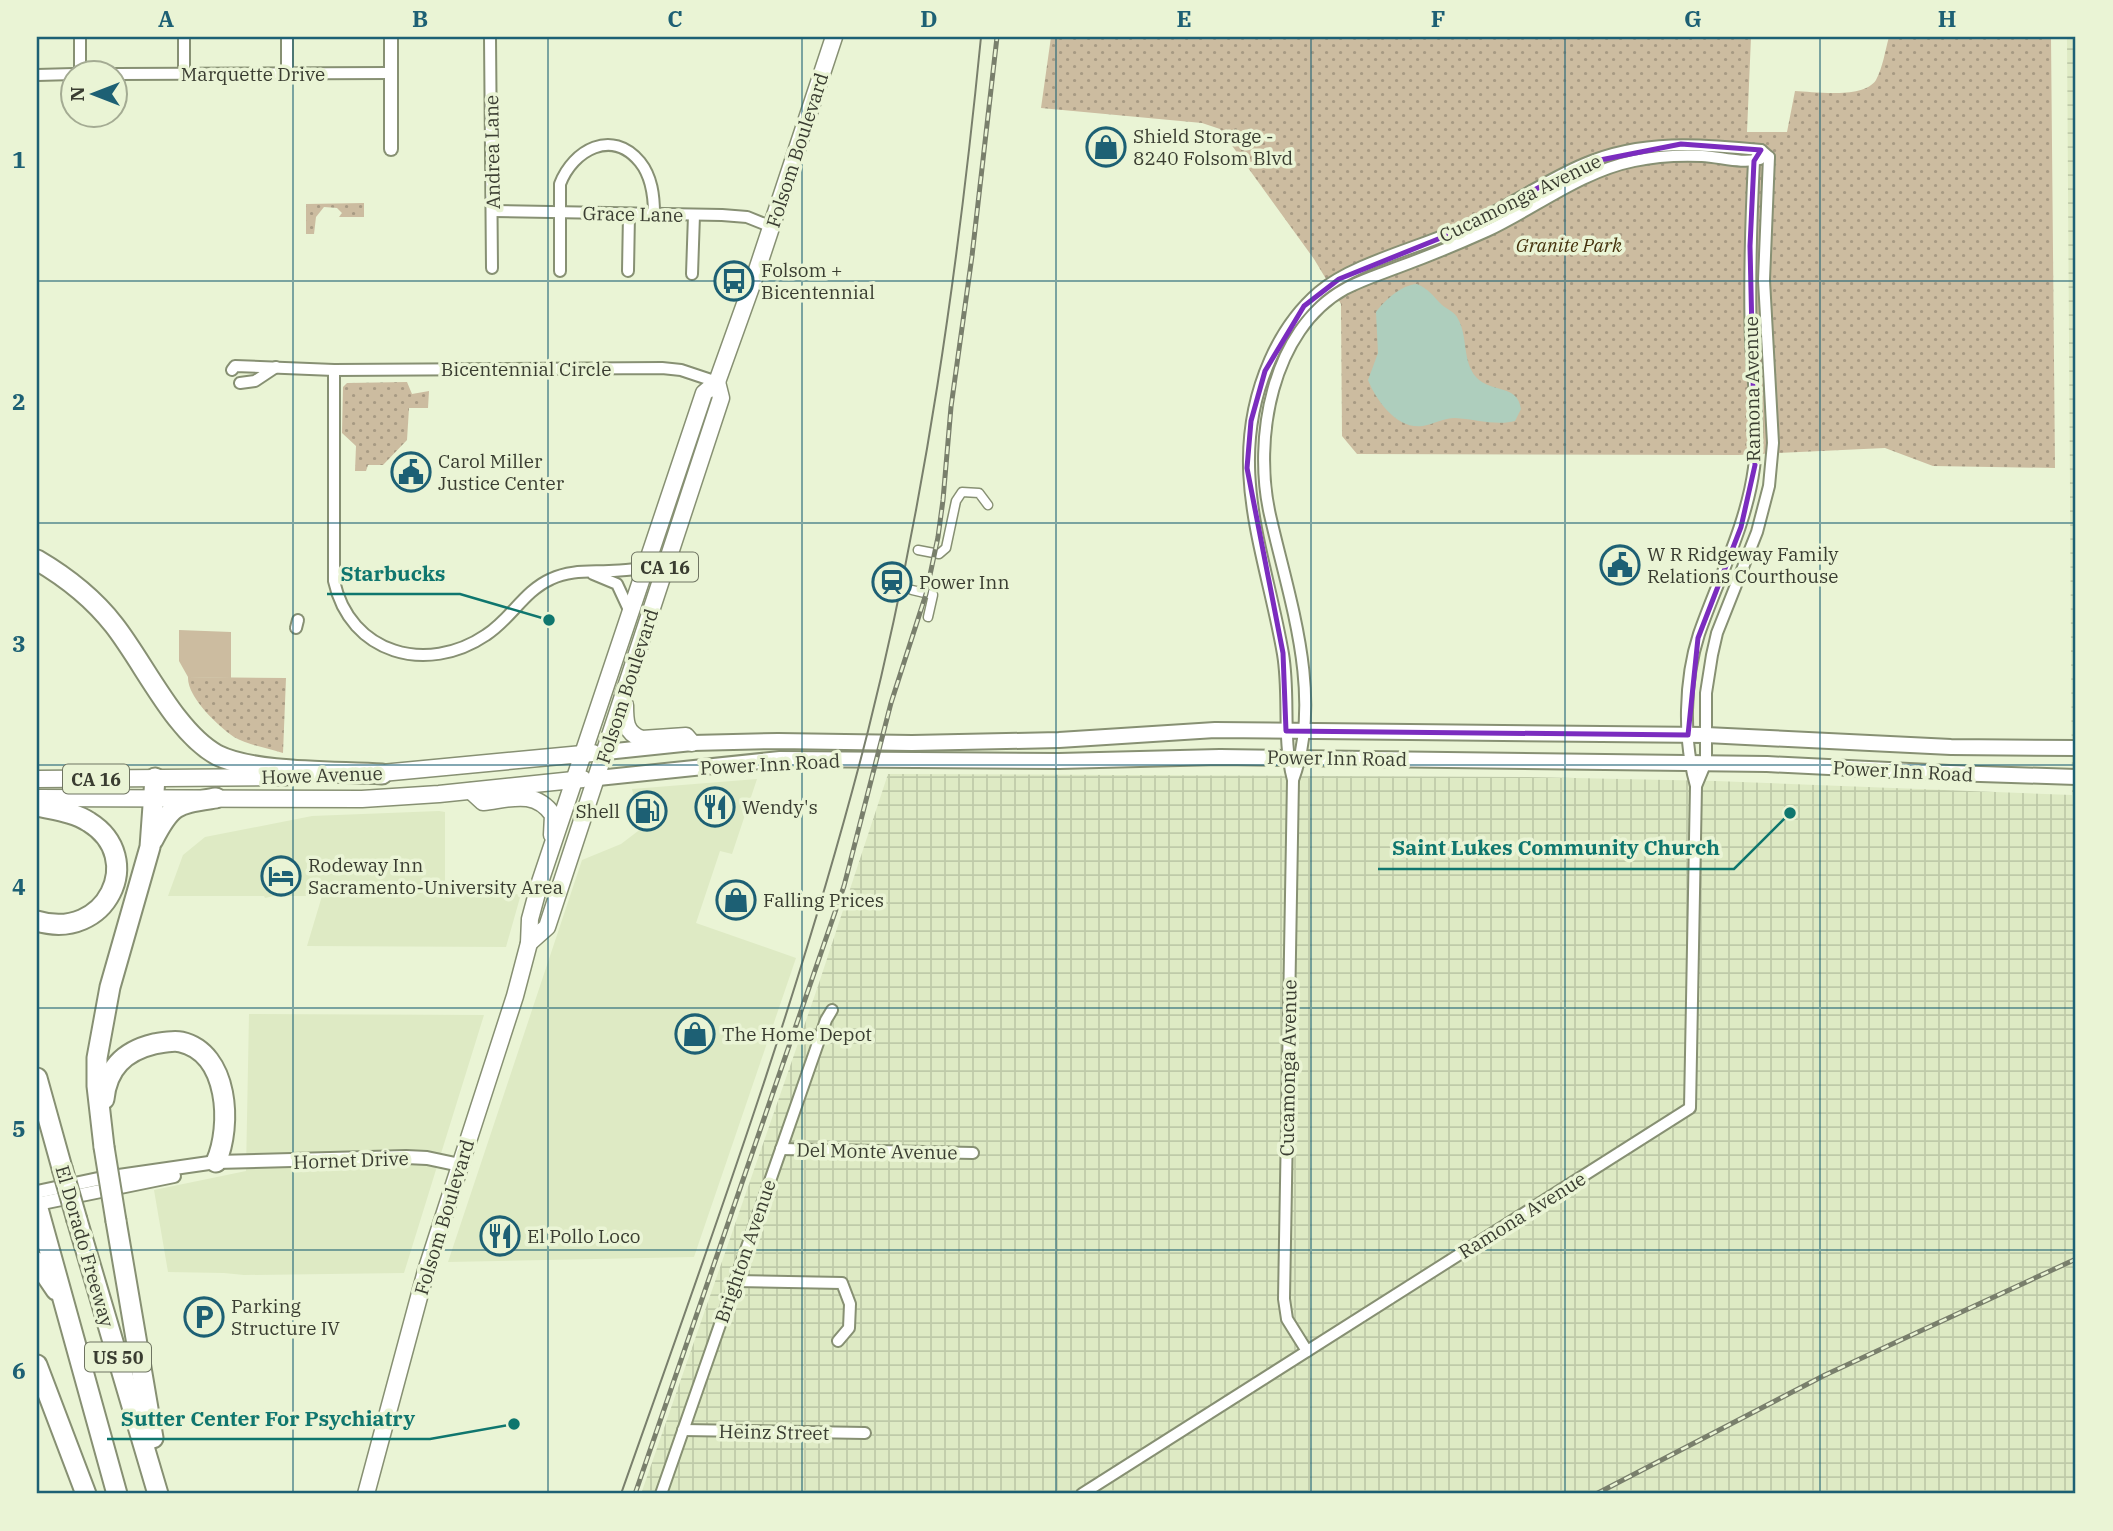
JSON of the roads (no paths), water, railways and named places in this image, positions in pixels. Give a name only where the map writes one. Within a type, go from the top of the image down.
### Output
[{"type":"highway","points":[[37,560],[72,583],[94,603],[115,627],[183,725],[217,754],[254,766],[382,774]]},
{"type":"highway","points":[[150,847],[155,778]]},
{"type":"highway","points":[[160,1494],[102,1139],[97,1072],[101,1027],[150,847],[164,818],[174,808],[190,802],[216,798]]},
{"type":"highway","points":[[37,806],[72,815],[96,827],[111,844],[116,863],[113,888],[104,906],[88,919],[67,925],[37,921]]},
{"type":"highway","points":[[102,1139],[106,1083],[121,1059],[138,1048],[180,1041],[200,1051],[214,1068],[222,1088],[225,1110],[224,1145],[216,1162]]},
{"type":"highway","name":"El Dorado Freeway","points":[[37,1078],[160,1494]]},
{"type":"highway","name":"El Dorado Freeway","points":[[37,1205],[117,1494]]},
{"type":"highway","points":[[37,1262],[64,1302]]},
{"type":"highway","points":[[37,1365],[86,1494]]},
{"type":"main road","name":"Folsom Boulevard","points":[[366,1494],[413,1316],[503,1038],[529,943],[530,919],[552,848],[704,393],[717,382],[772,227],[834,37]]},
{"type":"main road","name":"Folsom Boulevard","points":[[529,943],[547,927],[598,778],[721,398],[717,382]]},
{"type":"main road","points":[[626,690],[625,720],[632,734],[642,739],[686,736],[692,743]]},
{"type":"main road","name":"Power Inn Road","points":[[606,752],[692,743],[1045,740],[1180,731],[1706,735],[1951,747],[2076,748]]},
{"type":"main road","name":"Howe Avenue","points":[[37,779],[382,774],[606,752]]},
{"type":"main road","name":"Power Inn Road","points":[[598,778],[780,760],[1067,761],[1294,757],[1706,762],[2076,777]]},
{"type":"main road","name":"Howe Avenue","points":[[37,798],[362,799],[598,778]]},
{"type":"main road","points":[[471,791],[483,802],[530,798],[540,801],[553,815],[552,848]]},
{"type":"street","points":[[80,37],[80,60]]},
{"type":"street","points":[[184,37],[184,74]]},
{"type":"street","points":[[287,37],[287,73]]},
{"type":"street","points":[[391,37],[391,149]]},
{"type":"street","name":"Andrea Lane","points":[[490,37],[492,268]]},
{"type":"street","name":"Marquette Drive","points":[[130,74],[391,73]]},
{"type":"street","points":[[37,75],[60,74]]},
{"type":"street","name":"Cucamonga Avenue","points":[[1294,757],[1286,731],[1283,653],[1252,510],[1247,468],[1251,421],[1265,371],[1275,348],[1300,312],[1320,291],[1339,279],[1453,233],[1585,163],[1633,150],[1681,144],[1765,154]]},
{"type":"street","points":[[560,271],[559,191],[565,171],[574,159],[585,151],[599,145],[610,146],[632,155],[641,163],[652,186],[654,214]]},
{"type":"street","name":"Cucamonga Avenue","points":[[1307,1352],[1287,1319],[1284,1299],[1293,780],[1294,757],[1303,731],[1303,690],[1300,651],[1268,506],[1265,477],[1265,442],[1270,405],[1287,356],[1305,324],[1326,302],[1345,289],[1456,245],[1612,166],[1659,156],[1703,156],[1754,161],[1765,154]]},
{"type":"street","name":"Ramona Avenue","points":[[1696,786],[1706,762],[1706,693],[1717,633],[1757,532],[1769,486],[1773,443],[1764,280],[1765,154]]},
{"type":"street","name":"Ramona Avenue","points":[[1082,1494],[1690,1108],[1696,786],[1689,762],[1689,694],[1698,638],[1741,527],[1755,465],[1750,278],[1754,161]]},
{"type":"street","name":"Grace Lane","points":[[493,211],[747,217],[772,227]]},
{"type":"street","points":[[628,271],[629,214]]},
{"type":"street","points":[[692,274],[694,215]]},
{"type":"street","name":"Bicentennial Circle","points":[[232,370],[235,366],[334,370],[662,368],[681,370],[717,382]]},
{"type":"street","points":[[246,366],[243,383],[256,381],[275,367]]},
{"type":"street","points":[[334,370],[334,581],[341,607],[358,630],[381,646],[425,654],[449,652],[485,636],[539,586],[557,577],[584,571],[647,568]]},
{"type":"street","points":[[918,550],[939,554],[946,548],[956,501],[962,492],[979,493],[988,505]]},
{"type":"street","points":[[584,571],[617,584],[628,604],[630,615]]},
{"type":"street","points":[[912,590],[933,595],[928,617]]},
{"type":"street","name":"Brighton Avenue","points":[[662,1494],[825,1020],[832,1010]]},
{"type":"street","name":"Del Monte Avenue","points":[[781,1149],[973,1153]]},
{"type":"street","name":"Hornet Drive","points":[[37,1192],[98,1179],[216,1162],[406,1157],[460,1165]]},
{"type":"street","name":"Hornet Drive","points":[[37,1205],[243,1162]]},
{"type":"street","points":[[735,1281],[842,1283],[850,1304],[849,1328],[838,1342]]},
{"type":"street","name":"Heinz Street","points":[[683,1430],[865,1433]]},
{"type":"tram line","points":[[621,1494],[721,1210],[784,1020],[842,828],[868,731],[923,473],[962,212],[981,37]]},
{"type":"railway","points":[[635,1494],[844,886],[891,703],[926,594],[943,500],[951,407],[972,256],[997,37]]},
{"type":"railway","points":[[1596,1494],[1825,1375],[2076,1259]]},
{"type":"place","name":"Shield Storage - 8240 Folsom Blvd","points":[[1106,147]]},
{"type":"place","name":"Folsom + Bicentennial","points":[[734,281]]},
{"type":"place","name":"Carol Miller Justice Center","points":[[411,472]]},
{"type":"place","name":"W R Ridgeway Family Relations Courthouse","points":[[1620,565]]},
{"type":"place","name":"Power Inn","points":[[892,582]]},
{"type":"place","name":"Starbucks","points":[[549,620]]},
{"type":"place","name":"Wendy's","points":[[715,807]]},
{"type":"place","name":"Shell","points":[[647,811]]},
{"type":"place","name":"Saint Lukes Community Church","points":[[1790,813]]},
{"type":"place","name":"Rodeway Inn Sacramento-University Area","points":[[281,876]]},
{"type":"place","name":"Falling Prices","points":[[736,900]]},
{"type":"place","name":"The Home Depot","points":[[695,1034]]},
{"type":"place","name":"El Pollo Loco","points":[[500,1236]]},
{"type":"place","name":"Parking Structure IV","points":[[204,1317]]},
{"type":"place","name":"Sutter Center For Psychiatry","points":[[514,1424]]},
{"type":"park label","name":"Granite Park","points":[[1569,245]]}]
